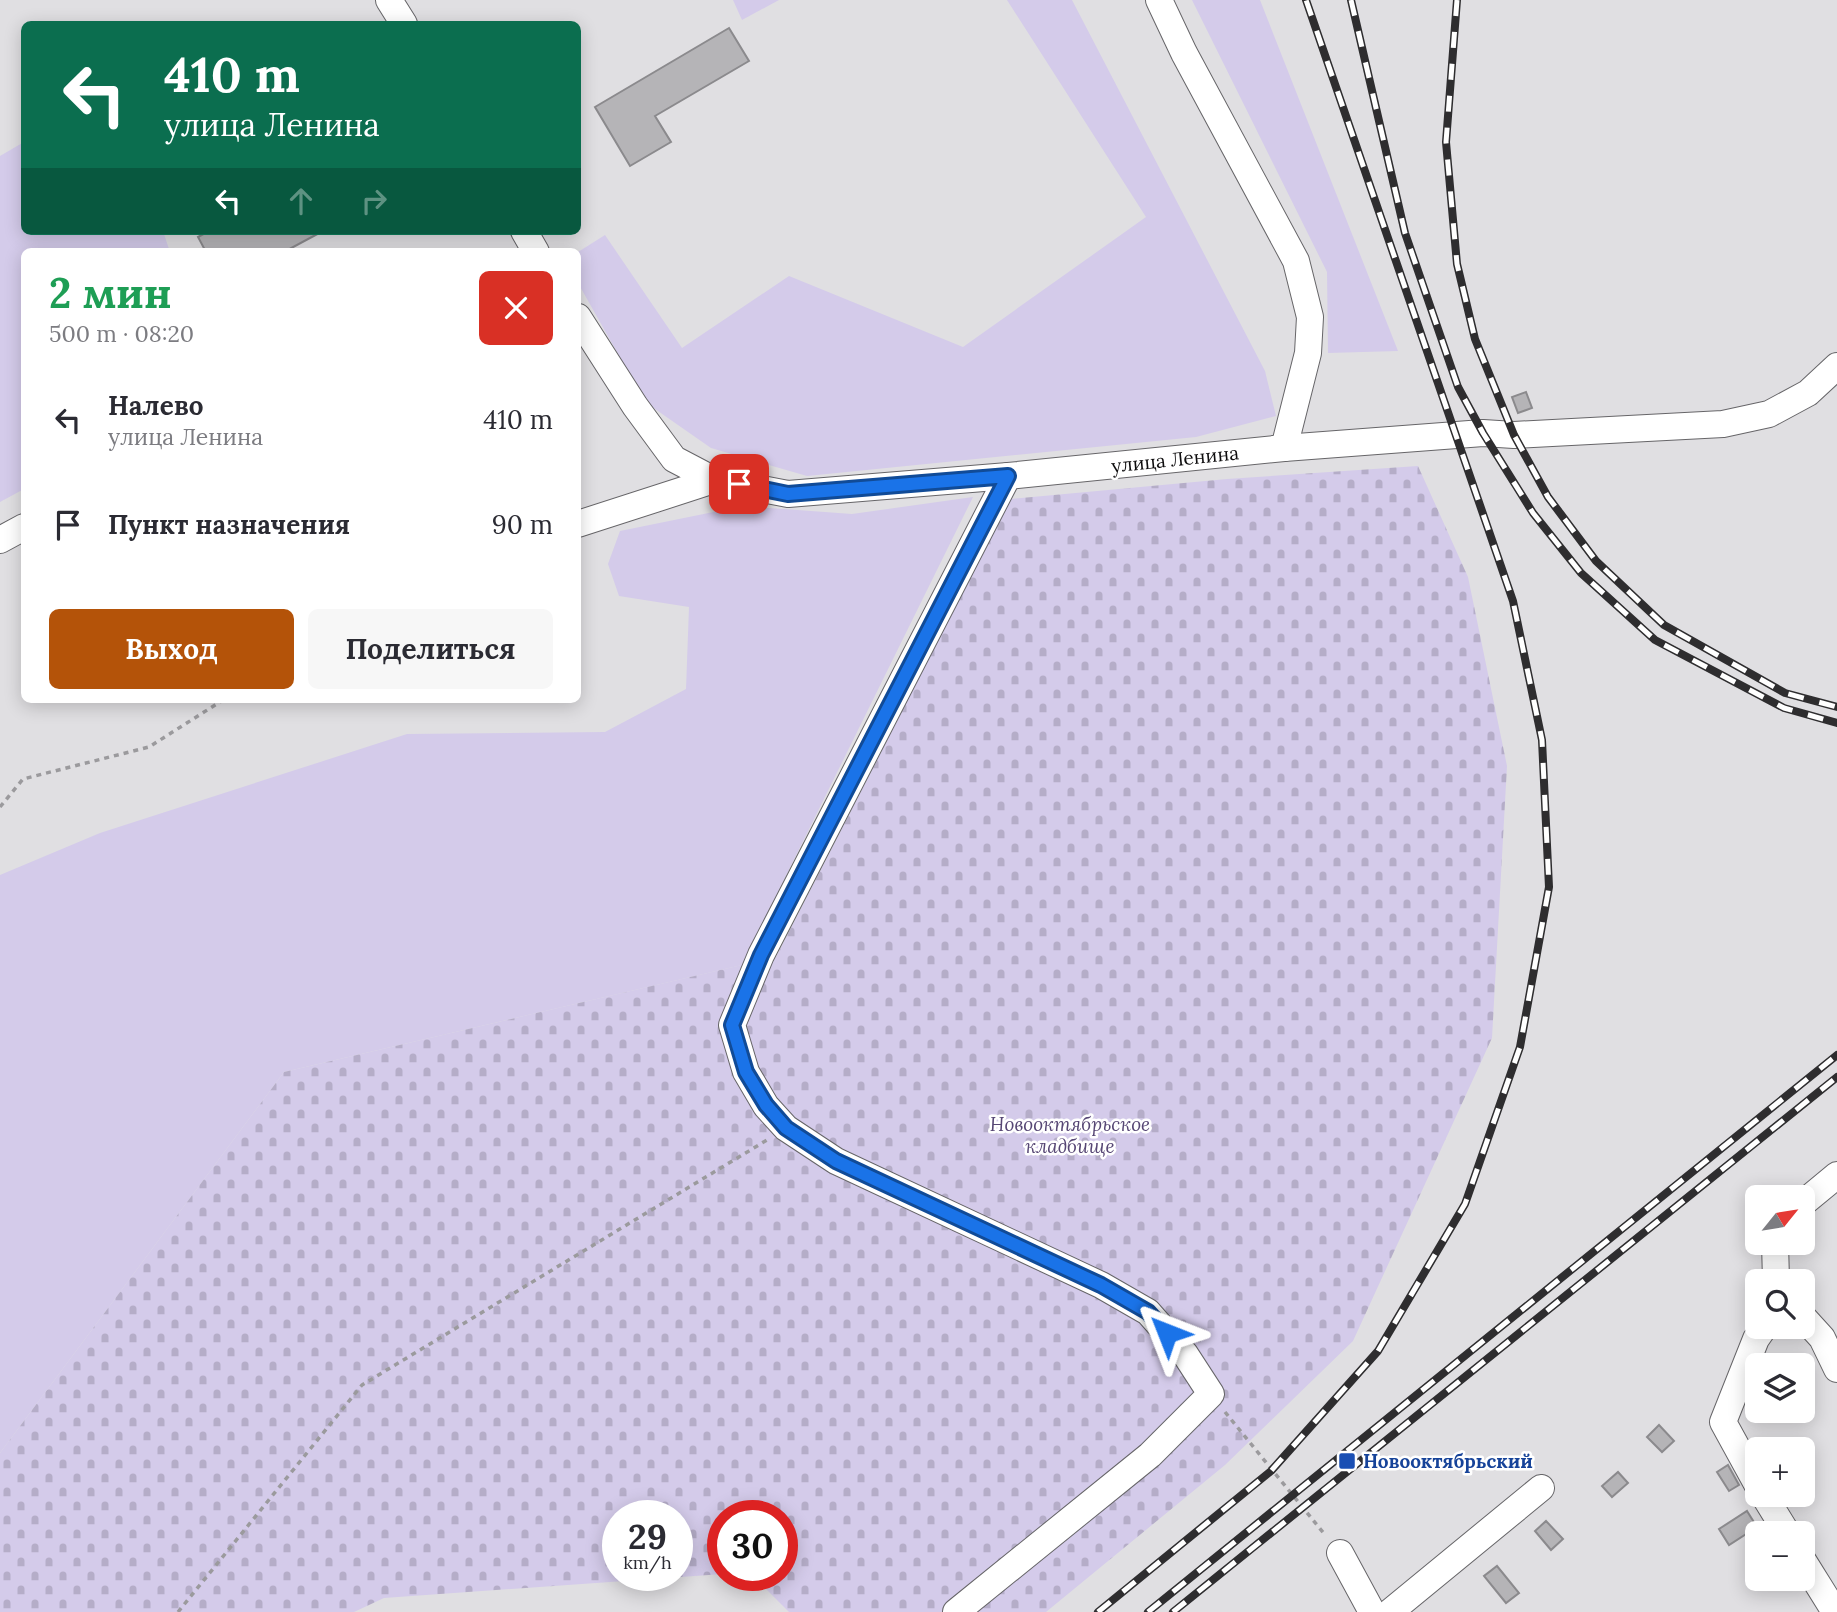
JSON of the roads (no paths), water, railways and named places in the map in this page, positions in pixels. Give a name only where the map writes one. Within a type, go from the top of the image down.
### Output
[{"type":"street","points":[[389,0],[402,21]]},
{"type":"street","points":[[1158,0],[1296,261],[1310,317],[1308,353],[1284,448]]},
{"type":"street","name":"улица Ленина","points":[[581,322],[635,406],[674,459],[714,480],[788,494],[1008,476],[1284,448],[1483,433],[1514,435],[1723,424],[1769,414],[1808,393],[1837,366]]},
{"type":"street","points":[[956,1612],[1150,1455],[1211,1394],[1185,1354],[1148,1312],[1101,1285],[836,1161],[786,1128],[766,1105],[746,1072],[732,1025],[761,955],[1008,476]]},
{"type":"street","points":[[581,523],[714,480]]},
{"type":"street","points":[[0,540],[21,529]]},
{"type":"street","points":[[1815,1193],[1837,1175]]},
{"type":"street","points":[[1815,1330],[1822,1338],[1837,1369]]},
{"type":"street","points":[[1745,1462],[1723,1422],[1756,1339]]},
{"type":"street","points":[[1340,1553],[1371,1609],[1541,1488]]},
{"type":"street","points":[[1815,1580],[1835,1612]]},
{"type":"railway","points":[[1098,1612],[1271,1471],[1378,1351],[1465,1204],[1520,1047],[1549,887],[1542,740],[1513,601],[1306,0]]},
{"type":"railway","points":[[1351,0],[1405,233],[1458,387],[1533,513],[1581,573],[1655,640],[1784,708],[1837,723]]},
{"type":"railway","points":[[1457,0],[1446,142],[1457,264],[1475,339],[1514,435],[1548,497],[1596,561],[1664,625],[1785,693],[1837,707]]},
{"type":"railway","points":[[1148,1612],[1837,1055]]},
{"type":"railway","points":[[1173,1612],[1837,1077]]},
{"type":"place","name":"Новооктябрьский","points":[[1347,1461]]},
{"type":"park label","name":"Новооктябрьское кладбище","points":[[1070,1135]]}]
